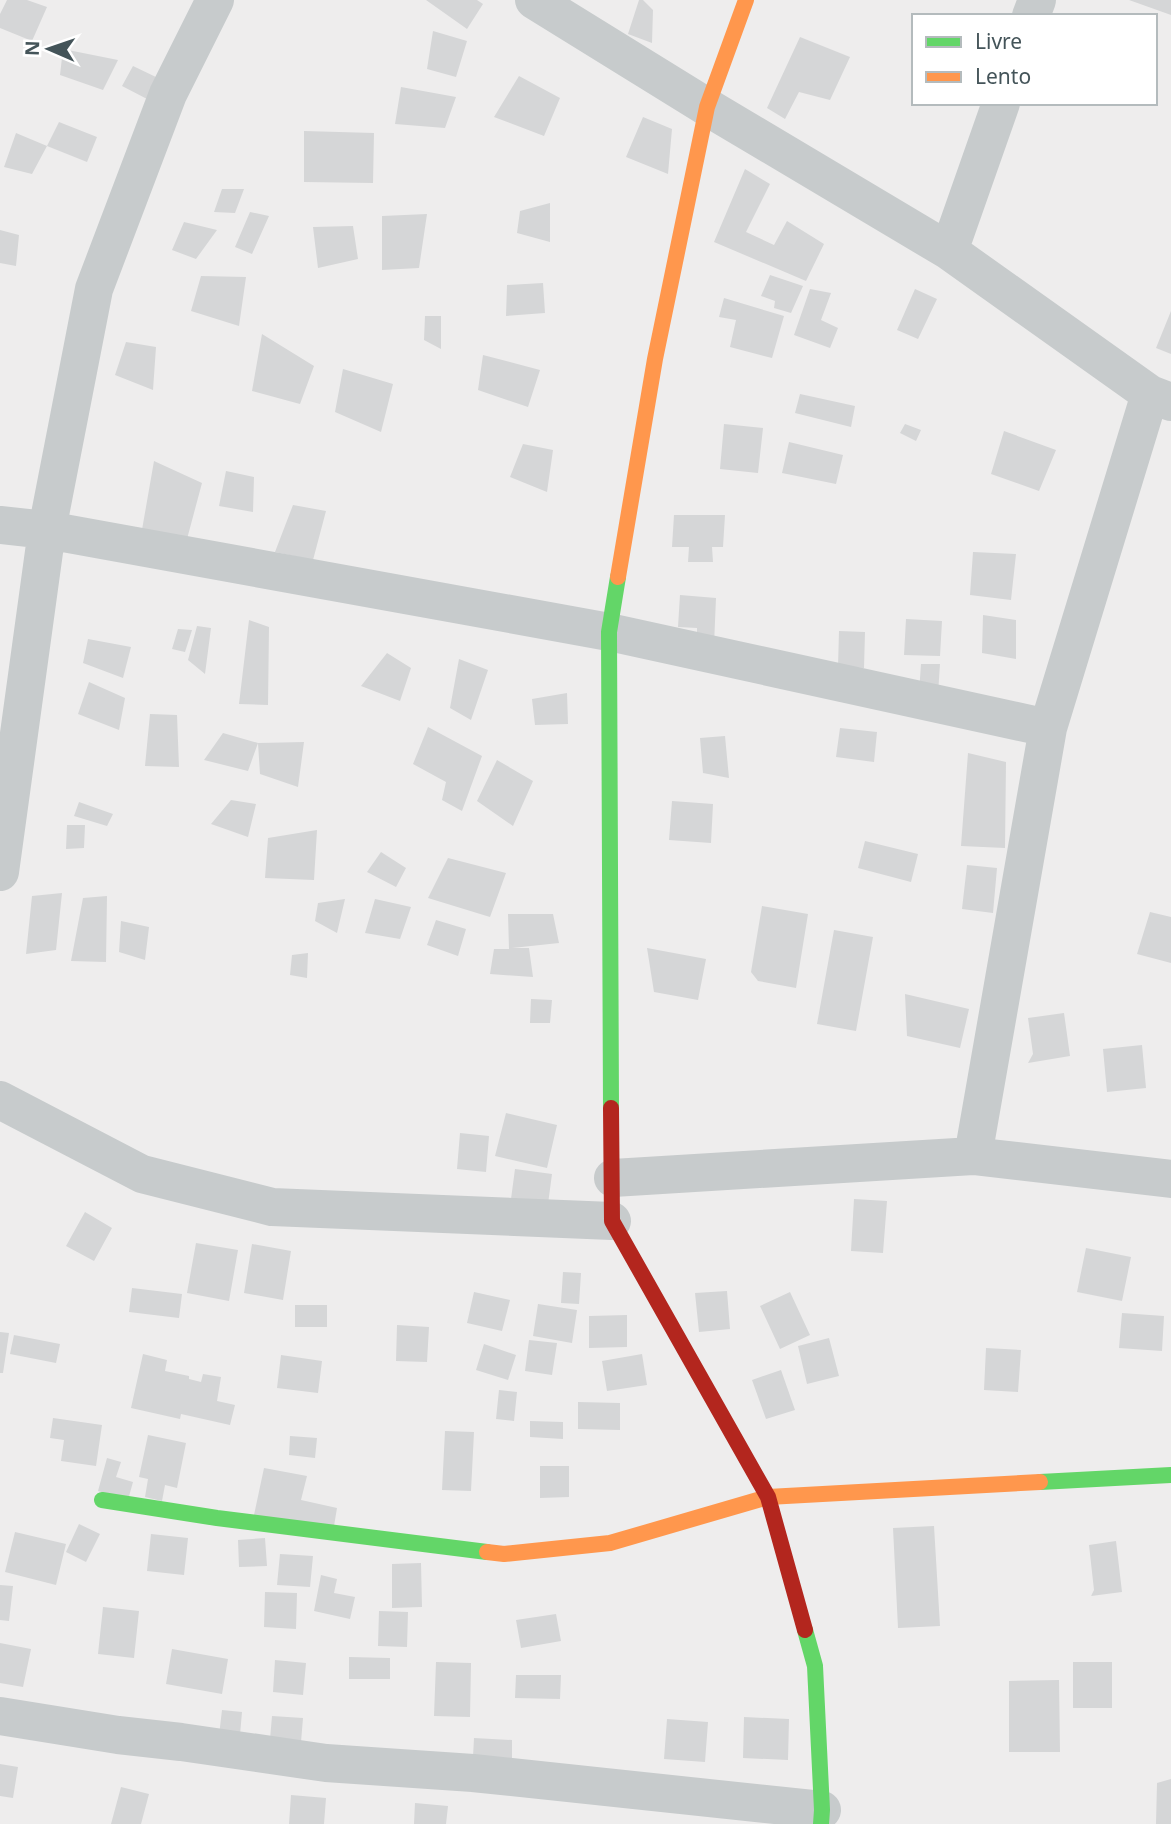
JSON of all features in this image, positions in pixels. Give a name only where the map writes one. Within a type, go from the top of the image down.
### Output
[{"type":"street","points":[[0,872],[47,530],[94,289],[168,94],[215,0]]},
{"type":"street","points":[[534,0],[707,107],[950,251],[1161,398],[1048,728],[973,1156]]},
{"type":"street","points":[[0,1716],[326,1763],[473,1773],[821,1817],[815,1666],[768,1497],[612,1221],[609,632],[655,359],[707,107],[746,0]]},
{"type":"street","points":[[950,251],[1000,105]]},
{"type":"street","points":[[0,525],[47,530],[609,632],[1048,728]]},
{"type":"street","points":[[0,1100],[142,1174],[272,1207],[612,1221]]},
{"type":"street","points":[[613,1178],[973,1156],[1171,1179]]},
{"type":"street","points":[[102,1500],[217,1518],[503,1554],[610,1543],[768,1497],[1171,1475]]},
{"type":"building","points":[[7,0],[27,0],[47,7],[32,41],[0,28],[0,14]]},
{"type":"building","points":[[426,0],[477,0],[483,4],[467,29]]},
{"type":"building","points":[[639,0],[643,0],[653,10],[652,43],[628,34]]},
{"type":"building","points":[[1129,0],[1171,0],[1171,15]]},
{"type":"building","points":[[433,31],[467,41],[456,77],[427,69]]},
{"type":"building","points":[[800,37],[850,57],[830,100],[799,92],[785,119],[767,108]]},
{"type":"building","points":[[63,49],[118,60],[103,90],[60,75]]},
{"type":"building","points":[[133,66],[158,78],[149,100],[122,86]]},
{"type":"building","points":[[519,76],[560,98],[544,136],[494,117]]},
{"type":"building","points":[[401,87],[456,97],[445,128],[395,124]]},
{"type":"building","points":[[643,117],[672,129],[668,174],[626,157]]},
{"type":"building","points":[[59,122],[97,137],[87,162],[47,146]]},
{"type":"building","points":[[304,131],[374,133],[373,183],[304,182]]},
{"type":"building","points":[[16,133],[47,146],[32,174],[4,167]]},
{"type":"building","points":[[745,169],[770,184],[746,232],[774,245],[787,221],[824,244],[806,281],[714,242]]},
{"type":"building","points":[[222,189],[244,189],[235,213],[214,212]]},
{"type":"building","points":[[550,203],[550,242],[517,233],[520,211]]},
{"type":"building","points":[[250,212],[269,216],[252,254],[235,247]]},
{"type":"building","points":[[427,214],[419,268],[382,270],[382,216]]},
{"type":"building","points":[[184,222],[217,230],[196,259],[172,250]]},
{"type":"building","points":[[353,226],[358,259],[318,268],[313,227]]},
{"type":"building","points":[[0,230],[19,235],[16,266],[0,263]]},
{"type":"building","points":[[770,275],[803,286],[791,313],[774,308],[775,301],[761,296]]},
{"type":"building","points":[[201,276],[246,277],[239,326],[191,311]]},
{"type":"building","points":[[543,283],[545,313],[506,316],[507,285]]},
{"type":"building","points":[[810,289],[831,293],[821,320],[838,328],[830,348],[794,335]]},
{"type":"building","points":[[915,289],[937,299],[918,339],[897,330]]},
{"type":"building","points":[[724,298],[784,316],[772,358],[730,347],[736,320],[719,317]]},
{"type":"building","points":[[1171,311],[1171,354],[1156,348]]},
{"type":"building","points":[[425,316],[441,316],[441,349],[424,340]]},
{"type":"building","points":[[262,334],[314,366],[300,404],[252,391]]},
{"type":"building","points":[[126,342],[156,347],[153,390],[115,375]]},
{"type":"building","points":[[483,355],[540,370],[528,407],[478,390]]},
{"type":"building","points":[[343,369],[393,384],[381,432],[335,412]]},
{"type":"building","points":[[800,394],[855,406],[851,427],[795,413]]},
{"type":"building","points":[[724,424],[763,428],[758,473],[720,469]]},
{"type":"building","points":[[905,424],[921,430],[916,441],[900,433]]},
{"type":"building","points":[[1004,431],[1056,450],[1039,491],[991,474]]},
{"type":"building","points":[[789,442],[843,455],[836,484],[782,473]]},
{"type":"building","points":[[523,444],[553,450],[547,492],[510,477]]},
{"type":"building","points":[[154,461],[202,483],[183,554],[139,547]]},
{"type":"building","points":[[226,471],[254,477],[253,512],[219,506]]},
{"type":"building","points":[[293,505],[326,511],[313,560],[275,552]]},
{"type":"building","points":[[674,515],[725,515],[723,547],[712,547],[713,562],[688,562],[689,547],[672,547]]},
{"type":"building","points":[[973,552],[1016,554],[1011,600],[970,595]]},
{"type":"building","points":[[680,595],[716,598],[714,645],[697,645],[697,628],[678,627]]},
{"type":"building","points":[[983,615],[1016,620],[1016,659],[982,653]]},
{"type":"building","points":[[906,619],[942,621],[940,656],[904,655]]},
{"type":"building","points":[[249,620],[269,627],[268,705],[239,704]]},
{"type":"building","points":[[197,626],[211,628],[205,674],[188,660]]},
{"type":"building","points":[[178,629],[192,630],[185,652],[172,649]]},
{"type":"building","points":[[839,631],[865,632],[864,668],[838,667]]},
{"type":"building","points":[[88,639],[131,647],[123,678],[83,663]]},
{"type":"building","points":[[387,653],[411,668],[400,701],[361,686]]},
{"type":"building","points":[[459,659],[488,670],[471,720],[450,708]]},
{"type":"building","points":[[921,664],[940,664],[938,694],[919,693]]},
{"type":"building","points":[[89,682],[125,698],[119,730],[78,714]]},
{"type":"building","points":[[567,693],[568,724],[535,725],[532,699]]},
{"type":"building","points":[[150,714],[177,715],[179,767],[145,766]]},
{"type":"building","points":[[428,727],[482,756],[462,811],[442,800],[446,782],[413,764]]},
{"type":"building","points":[[840,728],[877,732],[874,762],[836,757]]},
{"type":"building","points":[[223,733],[258,743],[248,771],[204,760]]},
{"type":"building","points":[[725,736],[729,778],[703,773],[700,738]]},
{"type":"building","points":[[304,742],[298,787],[260,774],[258,743]]},
{"type":"building","points":[[968,753],[1006,762],[1005,848],[961,846]]},
{"type":"building","points":[[497,760],[533,781],[513,826],[477,801]]},
{"type":"building","points":[[231,800],[256,804],[248,837],[211,824]]},
{"type":"building","points":[[672,801],[713,804],[711,843],[669,840]]},
{"type":"building","points":[[79,802],[113,814],[107,826],[74,816]]},
{"type":"building","points":[[67,825],[85,825],[84,848],[66,849]]},
{"type":"building","points":[[317,830],[314,880],[265,878],[268,838]]},
{"type":"building","points":[[865,841],[918,854],[911,882],[858,868]]},
{"type":"building","points":[[381,852],[406,868],[396,887],[367,872]]},
{"type":"building","points":[[448,858],[506,873],[490,917],[428,898]]},
{"type":"building","points":[[967,865],[997,868],[993,913],[962,909]]},
{"type":"building","points":[[62,893],[56,950],[26,954],[32,896]]},
{"type":"building","points":[[107,896],[106,962],[71,961],[83,898]]},
{"type":"building","points":[[345,899],[337,933],[315,921],[318,903]]},
{"type":"building","points":[[375,899],[411,907],[400,939],[365,933]]},
{"type":"building","points":[[762,906],[808,914],[796,988],[758,981],[751,972]]},
{"type":"building","points":[[1150,912],[1171,917],[1171,963],[1137,954]]},
{"type":"building","points":[[508,914],[553,914],[559,943],[512,948],[529,948],[533,977],[490,974],[494,949],[509,949]]},
{"type":"building","points":[[436,920],[466,929],[458,956],[427,945]]},
{"type":"building","points":[[121,921],[149,927],[145,960],[119,952]]},
{"type":"building","points":[[834,930],[873,937],[856,1031],[817,1024]]},
{"type":"building","points":[[647,948],[706,959],[698,1000],[654,992]]},
{"type":"building","points":[[308,953],[307,978],[290,975],[292,955]]},
{"type":"building","points":[[905,994],[969,1009],[960,1048],[907,1036]]},
{"type":"building","points":[[531,999],[552,1000],[550,1023],[530,1023]]},
{"type":"building","points":[[1064,1013],[1070,1056],[1028,1063],[1033,1054],[1028,1018]]},
{"type":"building","points":[[1142,1045],[1146,1088],[1107,1092],[1103,1049]]},
{"type":"building","points":[[506,1113],[557,1125],[547,1168],[495,1156]]},
{"type":"building","points":[[460,1133],[489,1136],[486,1172],[457,1169]]},
{"type":"building","points":[[515,1169],[552,1174],[548,1204],[511,1199]]},
{"type":"building","points":[[854,1199],[887,1201],[883,1253],[851,1251]]},
{"type":"building","points":[[85,1212],[112,1228],[94,1261],[66,1246]]},
{"type":"building","points":[[196,1243],[238,1250],[229,1301],[187,1293]]},
{"type":"building","points":[[252,1244],[291,1251],[283,1300],[244,1293]]},
{"type":"building","points":[[1086,1248],[1131,1257],[1122,1301],[1077,1292]]},
{"type":"building","points":[[563,1272],[581,1273],[579,1304],[561,1303]]},
{"type":"building","points":[[132,1288],[182,1294],[179,1318],[129,1312]]},
{"type":"building","points":[[727,1291],[730,1329],[699,1332],[695,1293]]},
{"type":"building","points":[[474,1292],[510,1300],[502,1331],[467,1323]]},
{"type":"building","points":[[790,1292],[810,1335],[780,1349],[760,1306]]},
{"type":"building","points":[[538,1304],[577,1310],[572,1343],[533,1336]]},
{"type":"building","points":[[295,1305],[327,1305],[327,1327],[295,1327]]},
{"type":"building","points":[[1122,1313],[1164,1316],[1162,1351],[1119,1348]]},
{"type":"building","points":[[627,1315],[627,1347],[589,1348],[589,1316]]},
{"type":"building","points":[[397,1325],[429,1327],[427,1362],[396,1361]]},
{"type":"building","points":[[0,1332],[9,1333],[3,1373],[0,1373]]},
{"type":"building","points":[[14,1335],[60,1344],[56,1363],[10,1354]]},
{"type":"building","points":[[829,1338],[839,1376],[807,1384],[798,1346]]},
{"type":"building","points":[[529,1340],[557,1343],[552,1375],[525,1371]]},
{"type":"building","points":[[484,1344],[516,1355],[508,1380],[476,1370]]},
{"type":"building","points":[[986,1348],[1021,1350],[1018,1392],[984,1390]]},
{"type":"building","points":[[143,1354],[167,1360],[165,1371],[189,1376],[189,1379],[201,1382],[203,1374],[221,1377],[217,1401],[235,1405],[230,1425],[181,1414],[180,1419],[131,1408]]},
{"type":"building","points":[[642,1354],[647,1385],[607,1391],[602,1361]]},
{"type":"building","points":[[281,1355],[322,1361],[318,1393],[277,1388]]},
{"type":"building","points":[[781,1370],[795,1410],[766,1419],[752,1380]]},
{"type":"building","points":[[499,1390],[517,1392],[514,1421],[496,1419]]},
{"type":"building","points":[[578,1402],[620,1403],[620,1430],[578,1429]]},
{"type":"building","points":[[53,1418],[102,1425],[96,1466],[61,1461],[64,1440],[50,1438]]},
{"type":"building","points":[[530,1421],[563,1422],[563,1439],[530,1437]]},
{"type":"building","points":[[445,1431],[474,1432],[471,1491],[442,1490]]},
{"type":"building","points":[[148,1435],[186,1443],[177,1488],[165,1485],[162,1501],[145,1497],[148,1479],[139,1477]]},
{"type":"building","points":[[290,1436],[317,1438],[315,1458],[289,1455]]},
{"type":"building","points":[[107,1458],[121,1462],[116,1477],[133,1482],[128,1500],[98,1491]]},
{"type":"building","points":[[540,1466],[569,1466],[569,1497],[540,1498]]},
{"type":"building","points":[[264,1468],[307,1476],[301,1500],[337,1508],[333,1532],[254,1515]]},
{"type":"building","points":[[79,1524],[100,1534],[86,1562],[66,1552]]},
{"type":"building","points":[[934,1526],[940,1626],[898,1628],[893,1528]]},
{"type":"building","points":[[15,1532],[66,1544],[56,1585],[5,1572]]},
{"type":"building","points":[[151,1534],[188,1538],[184,1575],[147,1571]]},
{"type":"building","points":[[265,1538],[267,1566],[239,1567],[238,1540]]},
{"type":"building","points":[[1116,1541],[1122,1592],[1091,1596],[1094,1590],[1089,1545]]},
{"type":"building","points":[[280,1554],[313,1556],[310,1587],[277,1585]]},
{"type":"building","points":[[421,1563],[422,1607],[392,1608],[392,1564]]},
{"type":"building","points":[[321,1575],[337,1579],[334,1593],[355,1597],[350,1619],[314,1611]]},
{"type":"building","points":[[0,1585],[13,1586],[9,1621],[0,1620]]},
{"type":"building","points":[[265,1592],[297,1593],[296,1629],[264,1627]]},
{"type":"building","points":[[103,1607],[139,1611],[134,1658],[98,1654]]},
{"type":"building","points":[[379,1611],[408,1612],[407,1647],[378,1646]]},
{"type":"building","points":[[556,1614],[561,1641],[521,1648],[516,1620]]},
{"type":"building","points":[[0,1643],[31,1649],[23,1687],[0,1683]]},
{"type":"building","points":[[172,1649],[228,1659],[222,1694],[166,1684]]},
{"type":"building","points":[[349,1657],[390,1658],[390,1679],[349,1679]]},
{"type":"building","points":[[275,1660],[306,1663],[303,1695],[273,1692]]},
{"type":"building","points":[[436,1662],[471,1663],[470,1717],[434,1716]]},
{"type":"building","points":[[1073,1662],[1112,1662],[1112,1708],[1073,1708]]},
{"type":"building","points":[[516,1675],[561,1675],[560,1699],[515,1698]]},
{"type":"building","points":[[1059,1680],[1060,1752],[1009,1752],[1009,1681]]},
{"type":"building","points":[[222,1710],[242,1712],[239,1746],[218,1744]]},
{"type":"building","points":[[272,1716],[303,1718],[300,1754],[269,1751]]},
{"type":"building","points":[[744,1717],[789,1719],[788,1760],[743,1758]]},
{"type":"building","points":[[667,1719],[708,1722],[705,1762],[664,1759]]},
{"type":"building","points":[[474,1738],[512,1740],[512,1759],[473,1757]]},
{"type":"building","points":[[0,1764],[18,1767],[13,1798],[0,1796]]},
{"type":"building","points":[[1171,1779],[1171,1824],[1156,1824],[1157,1783]]},
{"type":"building","points":[[121,1787],[149,1794],[141,1824],[111,1824]]},
{"type":"building","points":[[291,1795],[326,1798],[324,1824],[289,1824]]},
{"type":"building","points":[[415,1803],[448,1806],[446,1824],[414,1824]]},
{"type":"traffic: fast","points":[[611,1108],[609,632],[618,577]]},
{"type":"traffic: fast","points":[[1040,1482],[1171,1475]]},
{"type":"traffic: fast","points":[[102,1500],[217,1518],[487,1552]]},
{"type":"traffic: fast","points":[[805,1630],[815,1666],[821,1824]]},
{"type":"traffic: slow","points":[[618,577],[655,359],[707,107],[746,0]]},
{"type":"traffic: slow","points":[[487,1552],[504,1554],[610,1543],[768,1497],[1040,1482]]},
{"type":"traffic: jam","points":[[611,1108],[612,1221],[768,1497],[805,1630]]}]
